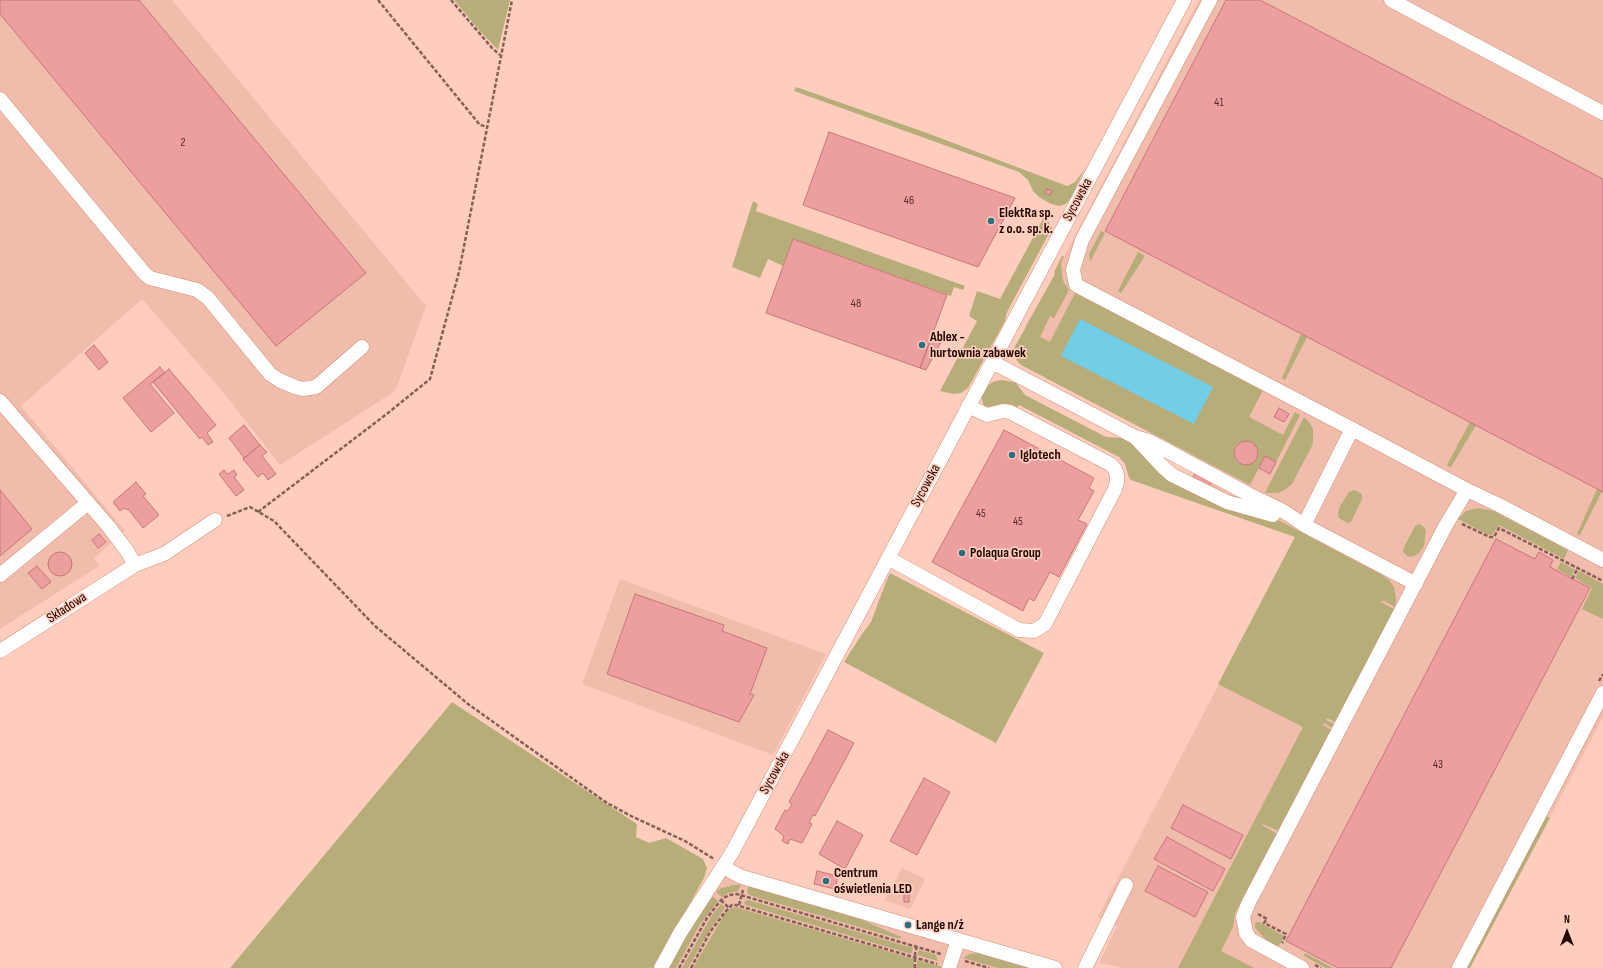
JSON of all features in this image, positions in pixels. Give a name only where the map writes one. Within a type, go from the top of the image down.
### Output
[{"type":"street","name":"Sycowska","points":[[662,968],[690,916],[724,866],[805,717],[968,406],[1184,0]]},
{"type":"street","points":[[1210,0],[1082,240],[1073,270],[1076,285],[1603,560]]},
{"type":"street","points":[[1390,0],[1603,113]]},
{"type":"street","points":[[0,99],[145,274],[150,278],[197,290],[208,298],[270,374],[279,380],[299,388],[316,387],[362,347]]},
{"type":"street","points":[[992,362],[1135,437],[1149,441],[1283,511],[1304,525],[1416,584]]},
{"type":"street","points":[[0,401],[122,543],[135,565]]},
{"type":"street","points":[[888,558],[1020,630],[1034,631],[1045,624],[1115,489],[1117,482],[1115,469],[1110,464],[1010,412],[1004,411],[987,415],[968,406]]},
{"type":"street","points":[[1304,525],[1352,429]]},
{"type":"street","points":[[1308,966],[1251,940],[1246,933],[1243,917],[1252,897],[1450,518],[1467,490]]},
{"type":"street","points":[[0,576],[88,503]]},
{"type":"street","name":"Składowa","points":[[0,651],[135,565],[164,554],[216,520]]},
{"type":"street","points":[[1459,968],[1603,693]]},
{"type":"street","points":[[724,866],[742,877],[1055,968]]},
{"type":"street","points":[[1085,968],[1126,885]]},
{"type":"street","points":[[950,964],[958,940]]},
{"type":"path","points":[[378,0],[480,125],[488,127]]},
{"type":"path","points":[[451,0],[492,48],[500,55]]},
{"type":"path","points":[[258,512],[388,413],[430,378],[459,272],[488,127],[500,55],[512,0]]},
{"type":"path","points":[[216,520],[250,507],[274,521],[375,626],[468,704],[607,803],[695,846],[724,866]]},
{"type":"path","points":[[1458,522],[1490,537],[1494,537],[1499,528],[1603,581]]},
{"type":"path","points":[[1572,579],[1578,568]]},
{"type":"path","points":[[679,968],[707,918],[723,898],[737,894],[917,946],[950,964]]},
{"type":"path","points":[[690,968],[710,932],[725,912],[732,905],[736,904],[915,958],[950,964],[990,968]]},
{"type":"path","points":[[1256,908],[1258,914],[1267,919],[1264,923],[1286,934],[1280,947]]},
{"type":"path","points":[[915,968],[917,946]]},
{"type":"path","points":[[1308,966],[1321,968]]},
{"type":"shaded area","points":[[0,0],[172,0],[426,306],[396,389],[280,465],[223,392],[142,299],[21,406],[125,531],[94,558],[99,566],[0,629]]},
{"type":"shaded area","points":[[454,0],[510,0],[498,50],[479,30]]},
{"type":"shaded area","points":[[1199,0],[1603,0],[1603,717],[1470,968],[1125,968],[1099,963],[1117,926],[1098,917],[1295,537],[1165,492],[1192,478],[1196,472],[1185,456],[1188,451],[1041,373],[1025,326],[1047,289]]},
{"type":"shaded area","points":[[796,87],[927,133],[1067,186],[1075,182],[1084,170],[1072,196],[1066,204],[1059,206],[1051,204],[1039,197],[1033,191],[1028,180],[1019,172],[794,91]]},
{"type":"shaded area","points":[[753,201],[758,204],[756,211],[965,286],[963,290],[954,287],[951,296],[793,239],[783,266],[768,259],[760,278],[732,267]]},
{"type":"shaded area","points":[[1033,212],[1047,219],[1052,228],[1007,312],[1005,321],[968,388],[961,393],[954,394],[940,391],[977,321],[969,316],[977,291],[1000,299],[1043,219],[1030,213]]},
{"type":"shaded area","points":[[1101,231],[1105,233],[1090,262],[1089,254]]},
{"type":"shaded area","points":[[1138,252],[1145,256],[1121,293],[1118,291]]},
{"type":"shaded area","points":[[1062,256],[1064,256],[1061,263],[1062,276],[1064,283],[1069,290],[1054,318],[1050,316],[1040,337],[1050,342],[1075,293],[1263,390],[1249,417],[1283,435],[1295,412],[1300,415],[1276,462],[1265,456],[1250,485],[1021,365],[1014,356],[1013,350],[1055,274],[1054,272]]},
{"type":"shaded area","points":[[1301,334],[1307,337],[1285,380],[1282,378]]},
{"type":"shaded area","points":[[1003,380],[1016,383],[1025,395],[1106,437],[1121,438],[1133,444],[1227,508],[1243,515],[1252,515],[1278,520],[1382,575],[1389,580],[1394,587],[1396,599],[1395,607],[1382,600],[1381,602],[1394,609],[1393,612],[1335,722],[1327,718],[1326,720],[1334,724],[1332,728],[1324,723],[1323,725],[1331,730],[1278,831],[1263,824],[1262,825],[1277,834],[1235,913],[1233,927],[1221,951],[1254,968],[1178,968],[1303,727],[1218,684],[1295,537],[1131,480],[1125,464],[1119,457],[1019,405],[1016,408],[989,409],[984,406],[982,394],[987,386],[995,381]]},
{"type":"shaded area","points":[[1304,417],[1313,429],[1313,444],[1292,484],[1278,493],[1265,493]]},
{"type":"shaded area","points":[[1470,422],[1476,425],[1451,467],[1449,467],[1447,465]]},
{"type":"shaded area","points":[[1597,489],[1602,491],[1580,535],[1577,534]]},
{"type":"shaded area","points":[[1355,490],[1362,494],[1362,499],[1351,522],[1347,523],[1339,518],[1338,513],[1340,506],[1349,492]]},
{"type":"shaded area","points":[[1478,508],[1493,511],[1568,550],[1564,559],[1499,525],[1492,535],[1489,535],[1458,519],[1466,511]]},
{"type":"shaded area","points":[[1419,524],[1424,527],[1426,531],[1424,546],[1419,553],[1409,557],[1403,552],[1404,547],[1415,526]]},
{"type":"shaded area","points":[[1561,562],[1575,570],[1571,577],[1557,569]]},
{"type":"shaded area","points":[[1579,571],[1603,584],[1603,619],[1582,609],[1592,588],[1575,578]]},
{"type":"shaded area","points":[[890,573],[1044,653],[996,743],[844,662],[871,622]]},
{"type":"shaded area","points":[[620,579],[826,654],[773,755],[582,684]]},
{"type":"shaded area","points":[[452,702],[637,824],[636,837],[649,843],[666,838],[703,859],[707,868],[704,878],[654,968],[230,968]]},
{"type":"shaded area","points":[[1546,816],[1550,818],[1470,968],[1466,968]]},
{"type":"shaded area","points":[[902,868],[925,879],[910,909],[885,900]]},
{"type":"shaded area","points":[[721,872],[1055,968],[661,968]]},
{"type":"shaded area","points":[[741,885],[738,891],[728,893],[722,897],[717,893],[717,891],[722,888]]},
{"type":"shaded area","points":[[749,886],[858,918],[901,937],[900,939],[749,895],[747,891]]},
{"type":"shaded area","points":[[712,896],[718,901],[699,926],[676,968],[669,968],[686,937]]},
{"type":"shaded area","points":[[748,900],[913,948],[911,954],[746,905],[744,903]]},
{"type":"shaded area","points":[[721,904],[725,908],[709,931],[688,968],[682,968],[712,915]]},
{"type":"shaded area","points":[[735,907],[914,959],[914,968],[693,968],[724,915],[730,909]]},
{"type":"shaded area","points":[[1259,922],[1284,936],[1278,947],[1268,942],[1255,928],[1255,923]]},
{"type":"shaded area","points":[[919,950],[936,955],[938,961],[917,955]]},
{"type":"shaded area","points":[[978,953],[1029,968],[998,968],[963,958],[970,954]]},
{"type":"shaded area","points":[[1305,953],[1333,968],[1326,968],[1304,956]]},
{"type":"shaded area","points":[[917,960],[943,967],[943,968],[917,968]]},
{"type":"water","points":[[1080,319],[1213,387],[1194,424],[1061,356]]},
{"type":"building","points":[[0,0],[139,0],[366,273],[276,346],[0,14]]},
{"type":"building","points":[[1226,0],[1260,0],[1603,179],[1603,492],[1105,231]]},
{"type":"building","points":[[829,132],[1015,198],[978,267],[803,205]]},
{"type":"building","points":[[1047,189],[1052,191],[1050,195],[1045,193]]},
{"type":"building","points":[[793,239],[947,295],[920,368],[766,313]]},
{"type":"building","points":[[933,334],[942,340],[926,370],[920,368]]},
{"type":"building","points":[[94,345],[108,362],[99,370],[85,353]]},
{"type":"building","points":[[160,367],[165,373],[150,384],[174,413],[151,432],[123,398]]},
{"type":"building","points":[[169,369],[216,425],[207,433],[213,442],[208,445],[202,437],[200,439],[153,382]]},
{"type":"building","points":[[1279,408],[1289,414],[1284,422],[1274,417]]},
{"type":"building","points":[[244,425],[260,445],[244,458],[229,438]]},
{"type":"building","points":[[1004,430],[1094,478],[1089,488],[1094,491],[1078,520],[1087,524],[1059,577],[1050,572],[1034,601],[1029,598],[1023,611],[932,562]]},
{"type":"building","points":[[1246,441],[1255,444],[1258,453],[1255,462],[1246,465],[1237,462],[1234,453],[1237,444]]},
{"type":"building","points":[[260,445],[267,452],[262,456],[276,474],[268,480],[263,473],[258,477],[243,459]]},
{"type":"building","points":[[1265,456],[1276,462],[1270,474],[1259,468]]},
{"type":"building","points":[[224,470],[228,474],[234,470],[237,475],[234,477],[244,490],[236,496],[219,474]]},
{"type":"building","points":[[1196,472],[1212,481],[1209,486],[1192,478]]},
{"type":"building","points":[[136,482],[146,494],[143,496],[159,515],[143,528],[128,509],[127,510],[124,508],[120,511],[113,502]]},
{"type":"building","points":[[0,490],[32,529],[0,556]]},
{"type":"building","points":[[99,534],[106,542],[98,548],[92,540]]},
{"type":"building","points":[[1496,539],[1535,559],[1539,552],[1553,560],[1550,567],[1590,588],[1391,968],[1338,968],[1286,941]]},
{"type":"building","points":[[60,552],[69,555],[72,564],[69,573],[60,576],[51,573],[48,564],[51,555]]},
{"type":"building","points":[[37,566],[51,582],[42,589],[28,573]]},
{"type":"building","points":[[635,594],[724,625],[722,631],[767,648],[750,694],[754,695],[739,722],[607,674]]},
{"type":"building","points":[[828,730],[854,743],[815,816],[813,815],[809,822],[812,824],[802,843],[790,839],[788,844],[782,841],[784,836],[775,829],[785,810],[788,811],[792,804],[789,802]]},
{"type":"building","points":[[924,778],[950,792],[917,855],[890,841]]},
{"type":"building","points":[[1183,805],[1243,835],[1231,859],[1171,828]]},
{"type":"building","points":[[837,821],[863,835],[845,869],[819,854]]},
{"type":"building","points":[[1167,837],[1225,869],[1213,891],[1154,859]]},
{"type":"building","points":[[1158,866],[1208,892],[1195,917],[1145,891]]},
{"type":"building","points":[[817,871],[838,876],[835,889],[814,884]]},
{"type":"building","points":[[904,894],[909,894],[909,902],[904,902]]},
{"type":"place","name":"ElektRa sp. z o.o. sp. k.","points":[[991,221]]},
{"type":"place","name":"Ablex - hurtownia zabawek","points":[[922,345]]},
{"type":"place","name":"Iglotech","points":[[1012,455]]},
{"type":"place","name":"Polaqua Group","points":[[962,553]]},
{"type":"place","name":"Centrum oświetlenia LED","points":[[826,881]]},
{"type":"place","name":"Lange n/ż","points":[[908,925]]}]
